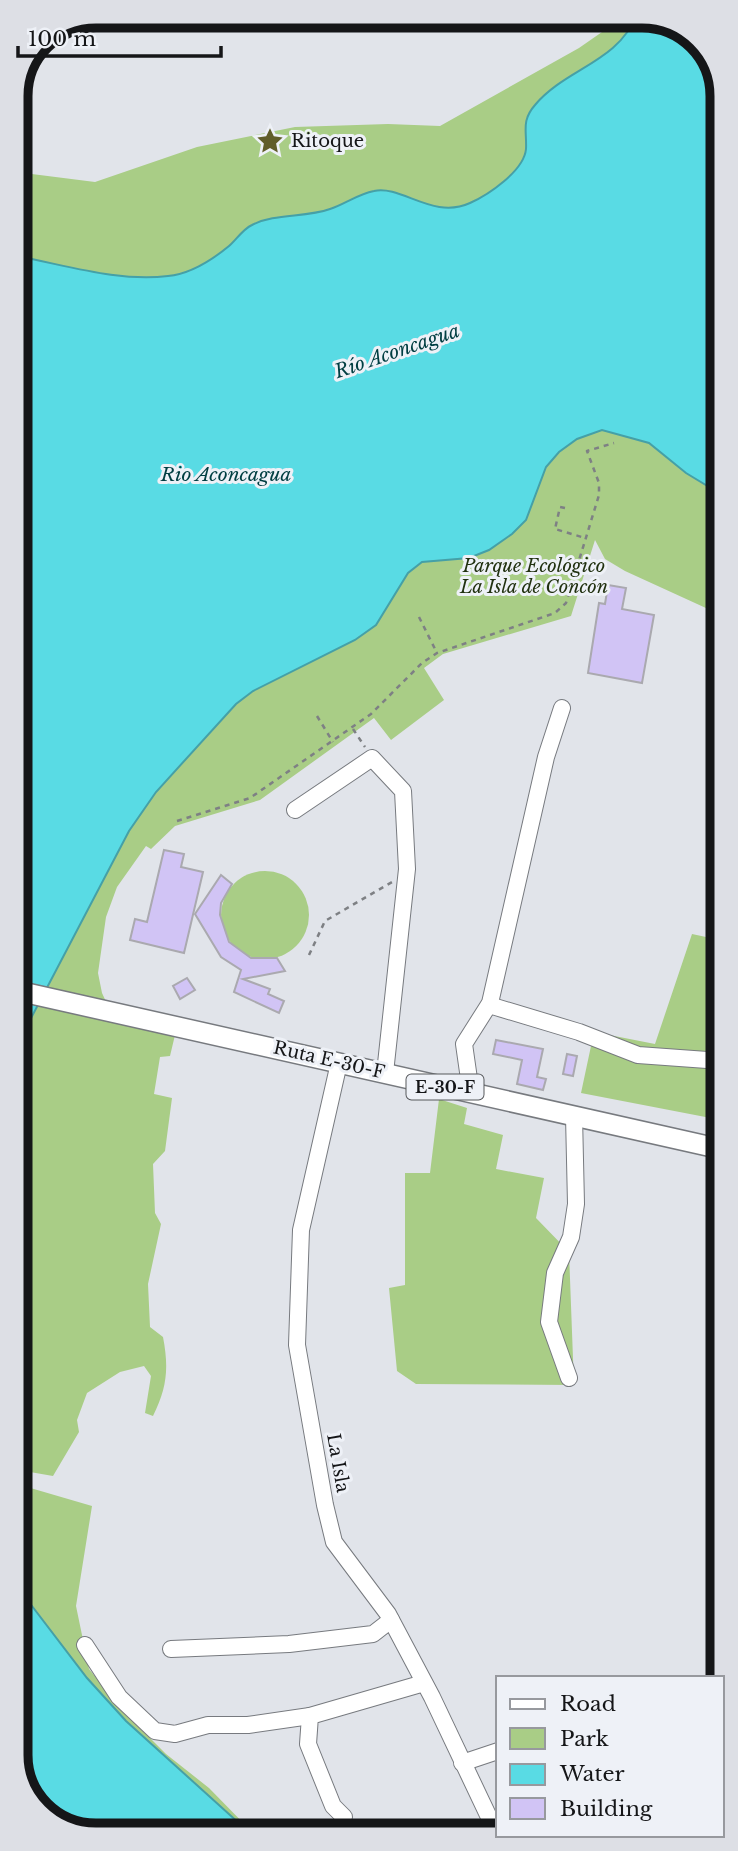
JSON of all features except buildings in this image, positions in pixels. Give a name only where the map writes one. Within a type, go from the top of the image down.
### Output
[{"type":"main road","name":"Ruta E-30-F","points":[[28,993],[710,1147]]},
{"type":"street","points":[[471,1093],[464,1044],[489,1005],[546,757],[562,708]]},
{"type":"street","points":[[295,810],[372,758],[403,791],[407,873],[385,1073]]},
{"type":"street","points":[[489,1005],[579,1032],[638,1055],[710,1060]]},
{"type":"street","name":"La Isla","points":[[339,1063],[301,1230],[297,1345],[334,1542],[391,1620],[491,1823]]},
{"type":"street","points":[[569,1378],[550,1322],[555,1273],[571,1237],[576,1204],[574,1116]]},
{"type":"street","points":[[171,1650],[289,1644],[373,1634],[391,1620]]},
{"type":"street","points":[[86,1645],[119,1698],[155,1731],[175,1734],[208,1725],[248,1725],[310,1716],[424,1683]]},
{"type":"street","points":[[310,1716],[308,1744],[333,1806],[344,1817]]},
{"type":"street","points":[[462,1763],[496,1752]]},
{"type":"street","points":[[483,1807],[496,1800]]},
{"type":"path","points":[[177,821],[250,797],[371,714],[422,663],[437,653],[555,613],[566,603],[599,495],[599,483],[587,452],[614,443]]},
{"type":"path","points":[[565,508],[560,507],[555,529],[585,538]]},
{"type":"path","points":[[419,617],[437,653]]},
{"type":"path","points":[[317,716],[333,742]]},
{"type":"path","points":[[352,728],[372,758]]},
{"type":"path","points":[[309,955],[325,921],[407,873]]},
{"type":"green space","name":"Rio Aconcagua","points":[[608,28],[655,29],[676,37],[690,48],[699,58],[706,74],[710,96],[710,610],[605,559],[595,540],[571,616],[443,654],[424,668],[444,700],[391,740],[374,718],[260,800],[175,826],[151,849],[146,846],[117,887],[106,917],[98,973],[102,993],[115,1021],[175,1035],[170,1056],[160,1057],[154,1094],[172,1098],[165,1151],[153,1164],[155,1213],[161,1224],[148,1284],[150,1327],[163,1337],[166,1378],[153,1416],[145,1413],[151,1376],[144,1366],[120,1372],[87,1393],[77,1420],[79,1432],[53,1476],[30,1472],[28,1482],[28,174],[95,182],[197,147],[295,127],[388,124],[440,126],[579,48]]},
{"type":"green space","points":[[256,871],[274,871],[290,878],[302,890],[309,906],[309,924],[302,940],[290,952],[274,959],[256,959],[240,952],[228,940],[221,924],[221,906],[228,890],[240,878]]},
{"type":"green space","points":[[692,934],[710,938],[710,1118],[581,1093],[594,1032],[655,1044]]},
{"type":"green space","points":[[439,1099],[467,1108],[464,1124],[503,1135],[496,1169],[544,1178],[536,1218],[569,1252],[574,1385],[416,1384],[397,1371],[389,1288],[405,1285],[405,1173],[430,1173]]},
{"type":"green space","name":"Rio Aconcagua","points":[[28,1487],[92,1506],[76,1606],[89,1669],[125,1713],[166,1754],[209,1788],[243,1823],[83,1822],[62,1814],[39,1793],[32,1777],[28,1755]]},
{"type":"water","name":"Rio Aconcagua","points":[[630,28],[646,28],[676,37],[699,58],[709,87],[710,488],[686,473],[649,443],[602,430],[577,439],[559,452],[546,467],[526,520],[512,534],[489,550],[469,558],[422,562],[408,573],[376,625],[355,640],[253,691],[236,704],[156,792],[129,831],[28,1024],[28,259],[111,275],[168,276],[208,261],[246,229],[261,221],[320,212],[374,191],[385,190],[443,207],[470,203],[495,188],[519,166],[526,149],[526,121],[535,105],[561,82],[604,55]]},
{"type":"water","points":[[28,1601],[87,1678],[126,1721],[239,1823],[92,1823],[62,1814],[48,1803],[35,1785],[28,1755]]},
{"type":"place","name":"Ritoque","points":[[270,141]]},
{"type":"water label","name":"Río Aconcagua","points":[[397,351]]},
{"type":"park label","name":"Parque Ecológico La Isla de Concón","points":[[534,576]]}]
